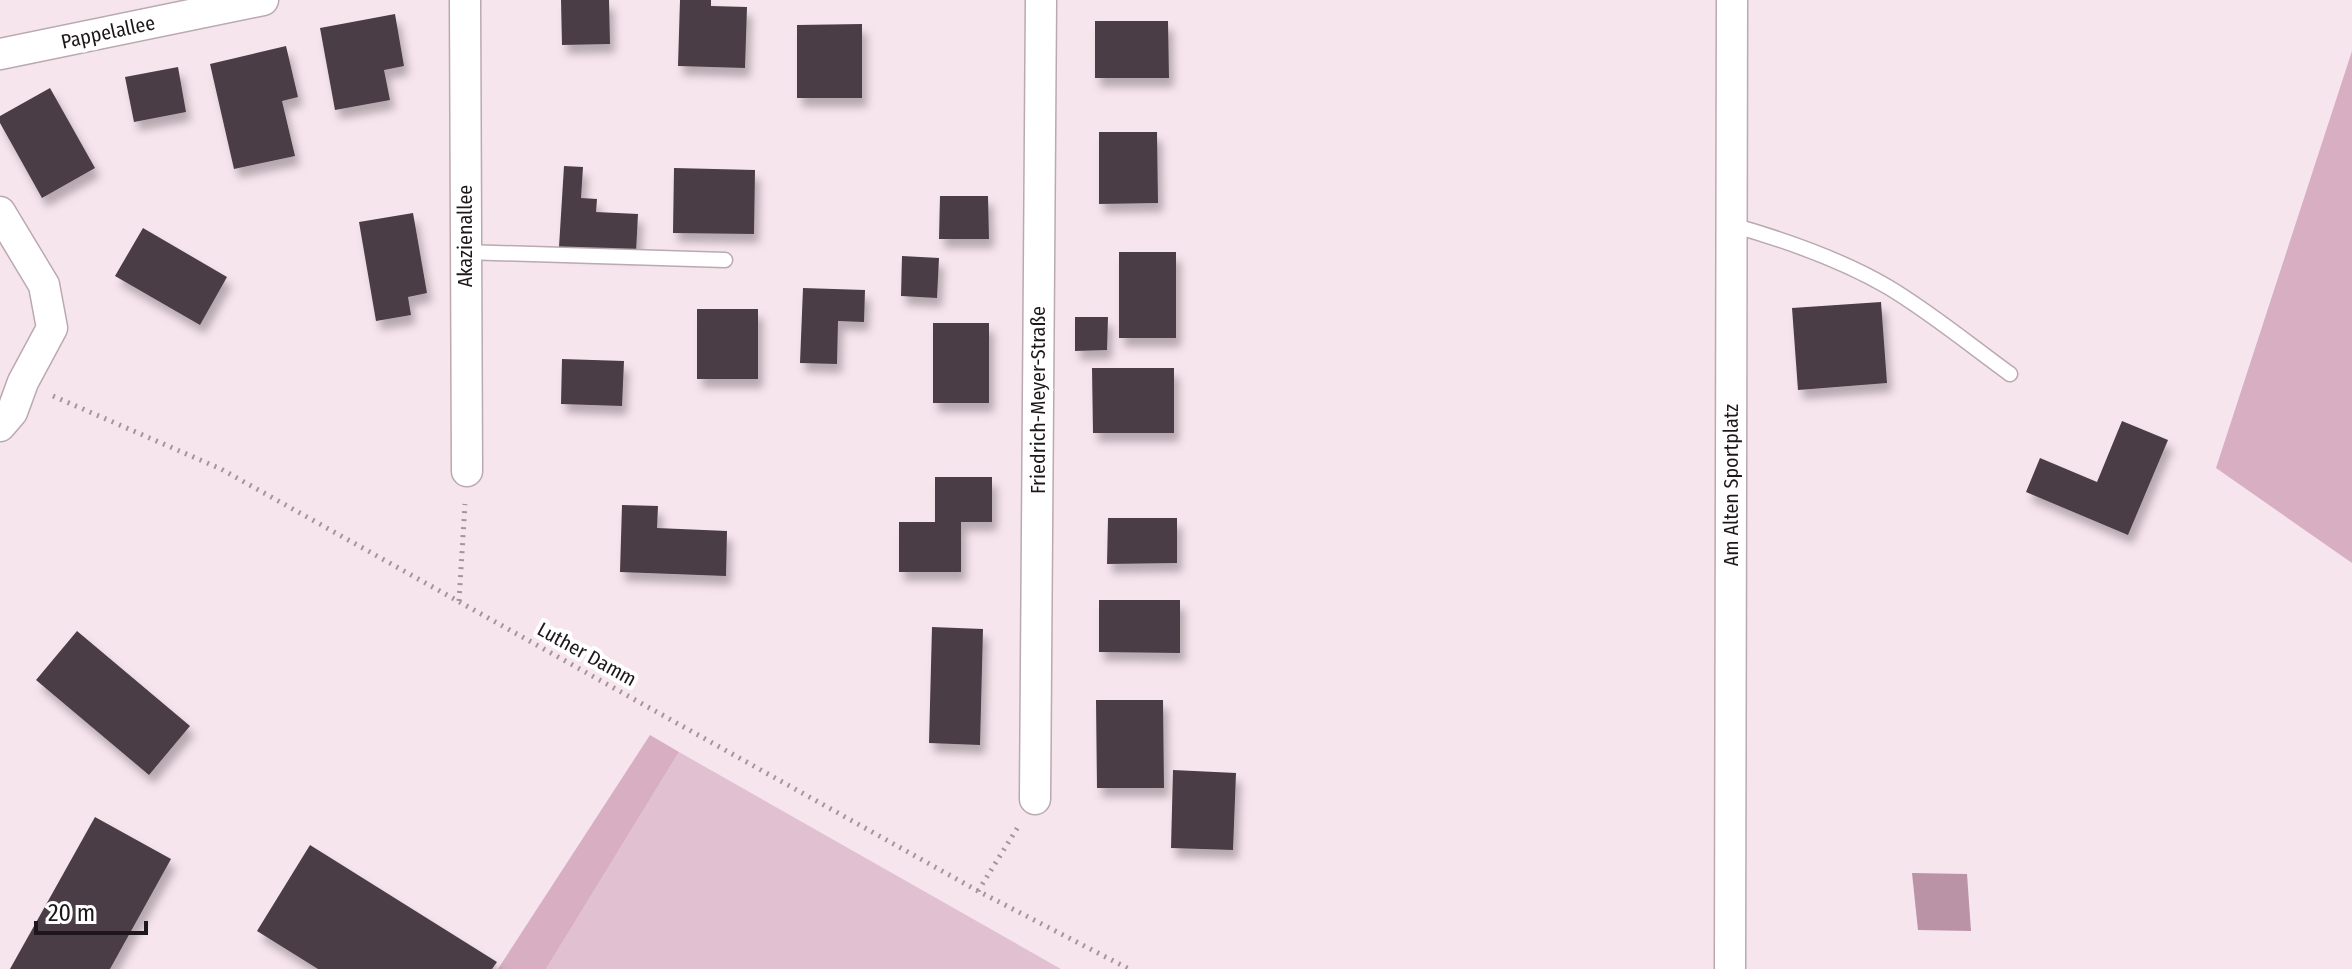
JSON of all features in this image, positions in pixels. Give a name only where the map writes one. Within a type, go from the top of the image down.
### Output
[{"type":"street","name":"Pappelallee","points":[[0,54],[263,0]]},
{"type":"street","name":"Akazienallee","points":[[465,0],[467,471]]},
{"type":"street","name":"Friedrich-Meyer-Straße","points":[[1035,799],[1041,0]]},
{"type":"street","name":"Am Alten Sportplatz","points":[[1730,969],[1732,0]]},
{"type":"street","points":[[0,212],[44,285],[52,328],[17,374],[12,412],[0,426]]},
{"type":"lane","points":[[1732,225],[1767,235],[1850,268],[1889,288],[2010,374]]},
{"type":"lane","points":[[465,252],[725,260]]},
{"type":"path","name":"Luther Damm","points":[[17,374],[221,469],[978,891],[1129,969]]},
{"type":"path","points":[[459,601],[467,471]]},
{"type":"path","points":[[978,891],[1035,799]]},
{"type":"shaded area","points":[[2352,51],[2352,563],[2216,468]]},
{"type":"shaded area","points":[[650,735],[679,752],[546,969],[498,969]]},
{"type":"shaded area","points":[[679,752],[1061,969],[546,969]]},
{"type":"shaded area","points":[[1912,873],[1967,874],[1971,931],[1918,930]]},
{"type":"building","points":[[561,0],[609,0],[610,44],[562,45]]},
{"type":"building","points":[[680,0],[711,0],[711,6],[747,7],[745,68],[678,66]]},
{"type":"building","points":[[395,14],[404,66],[384,70],[390,100],[335,110],[320,28]]},
{"type":"building","points":[[1095,21],[1168,21],[1169,78],[1095,78]]},
{"type":"building","points":[[862,24],[862,98],[797,98],[797,25]]},
{"type":"building","points":[[286,46],[298,97],[282,101],[295,156],[234,169],[210,64]]},
{"type":"building","points":[[178,67],[186,112],[134,122],[125,77]]},
{"type":"building","points":[[50,88],[95,168],[42,198],[0,123],[0,116]]},
{"type":"building","points":[[1099,132],[1157,132],[1158,203],[1099,204]]},
{"type":"building","points":[[564,166],[583,167],[581,198],[597,199],[596,212],[638,214],[636,252],[559,247]]},
{"type":"building","points":[[674,168],[755,170],[754,234],[673,233]]},
{"type":"building","points":[[940,196],[988,196],[989,239],[939,239]]},
{"type":"building","points":[[413,213],[427,293],[408,297],[411,315],[376,321],[359,222]]},
{"type":"building","points":[[143,228],[227,277],[200,325],[115,276]]},
{"type":"building","points":[[1119,252],[1176,252],[1176,338],[1119,338]]},
{"type":"building","points":[[902,256],[939,258],[937,298],[901,296]]},
{"type":"building","points":[[803,288],[865,290],[864,322],[838,321],[837,364],[800,363]]},
{"type":"building","points":[[1881,302],[1887,383],[1798,390],[1792,308]]},
{"type":"building","points":[[697,309],[758,309],[758,379],[697,379]]},
{"type":"building","points":[[1075,317],[1108,317],[1107,350],[1075,351]]},
{"type":"building","points":[[933,323],[989,323],[989,403],[933,403]]},
{"type":"building","points":[[562,359],[624,361],[622,406],[561,404]]},
{"type":"building","points":[[1092,368],[1174,368],[1174,433],[1093,433]]},
{"type":"building","points":[[2122,421],[2168,440],[2128,535],[2026,492],[2040,458],[2097,482]]},
{"type":"building","points":[[935,477],[992,477],[992,522],[961,522],[961,572],[899,572],[899,522],[935,522]]},
{"type":"building","points":[[622,505],[658,506],[657,528],[727,531],[726,576],[620,572]]},
{"type":"building","points":[[1108,518],[1177,518],[1177,563],[1107,564]]},
{"type":"building","points":[[1099,600],[1180,600],[1180,653],[1099,652]]},
{"type":"building","points":[[932,627],[983,629],[980,745],[929,743]]},
{"type":"building","points":[[77,631],[190,726],[149,775],[36,680]]},
{"type":"building","points":[[1096,700],[1163,700],[1164,788],[1097,788]]},
{"type":"building","points":[[1173,770],[1236,773],[1233,850],[1171,848]]},
{"type":"building","points":[[95,817],[171,859],[110,969],[10,969]]},
{"type":"building","points":[[310,845],[497,962],[492,969],[318,969],[257,931]]}]
